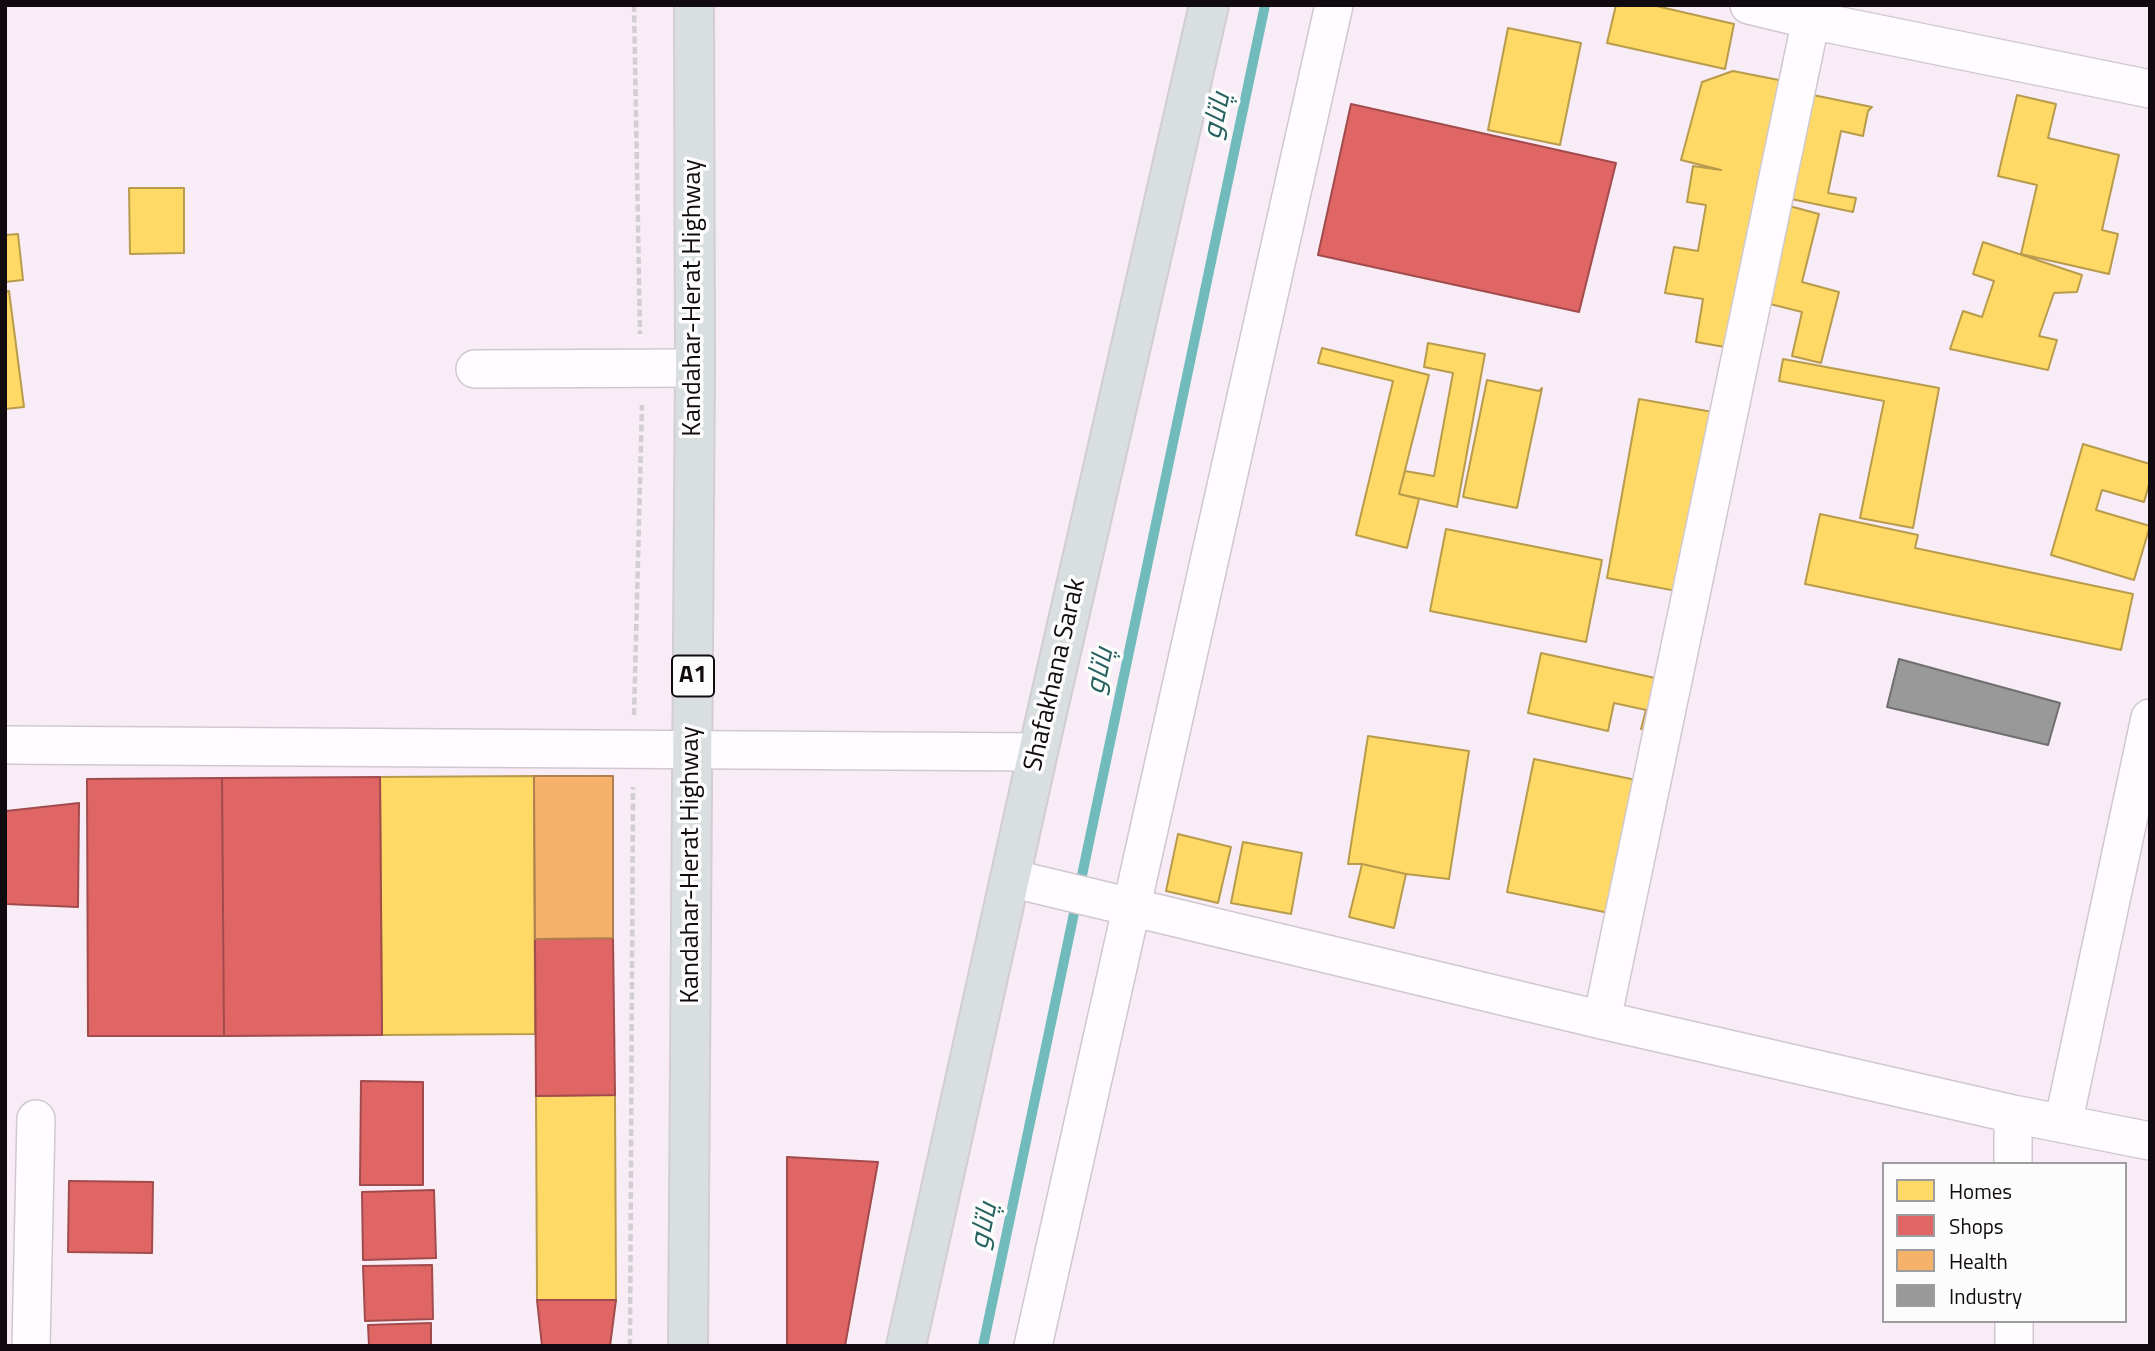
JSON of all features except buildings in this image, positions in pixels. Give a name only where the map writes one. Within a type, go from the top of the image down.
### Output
[{"type":"main road","name":"Kandahar-Herat Highway","points":[[688,1346],[695,368],[694,5]]},
{"type":"main road","name":"Shafakhana Sarak","points":[[906,1346],[1025,881],[1038,752],[1209,5]]},
{"type":"street","points":[[1033,1346],[1120,904],[1334,5]]},
{"type":"street","points":[[1749,5],[1813,13],[2150,89]]},
{"type":"street","points":[[1602,1020],[1813,13]]},
{"type":"street","points":[[475,369],[695,368]]},
{"type":"street","points":[[2063,1124],[2150,718]]},
{"type":"street","points":[[5,744],[1038,752]]},
{"type":"street","points":[[1025,881],[1602,1020],[2013,1114],[2150,1141]]},
{"type":"street","points":[[2013,1114],[2013,1162]]},
{"type":"street","points":[[23,1325],[20,1196],[36,1119]]},
{"type":"street","points":[[2014,1323],[2014,1346]]},
{"type":"path","points":[[630,1346],[634,750],[641,368],[634,5]]},
{"type":"waterway","name":"پاتاو","points":[[983,1346],[1265,5]]}]
